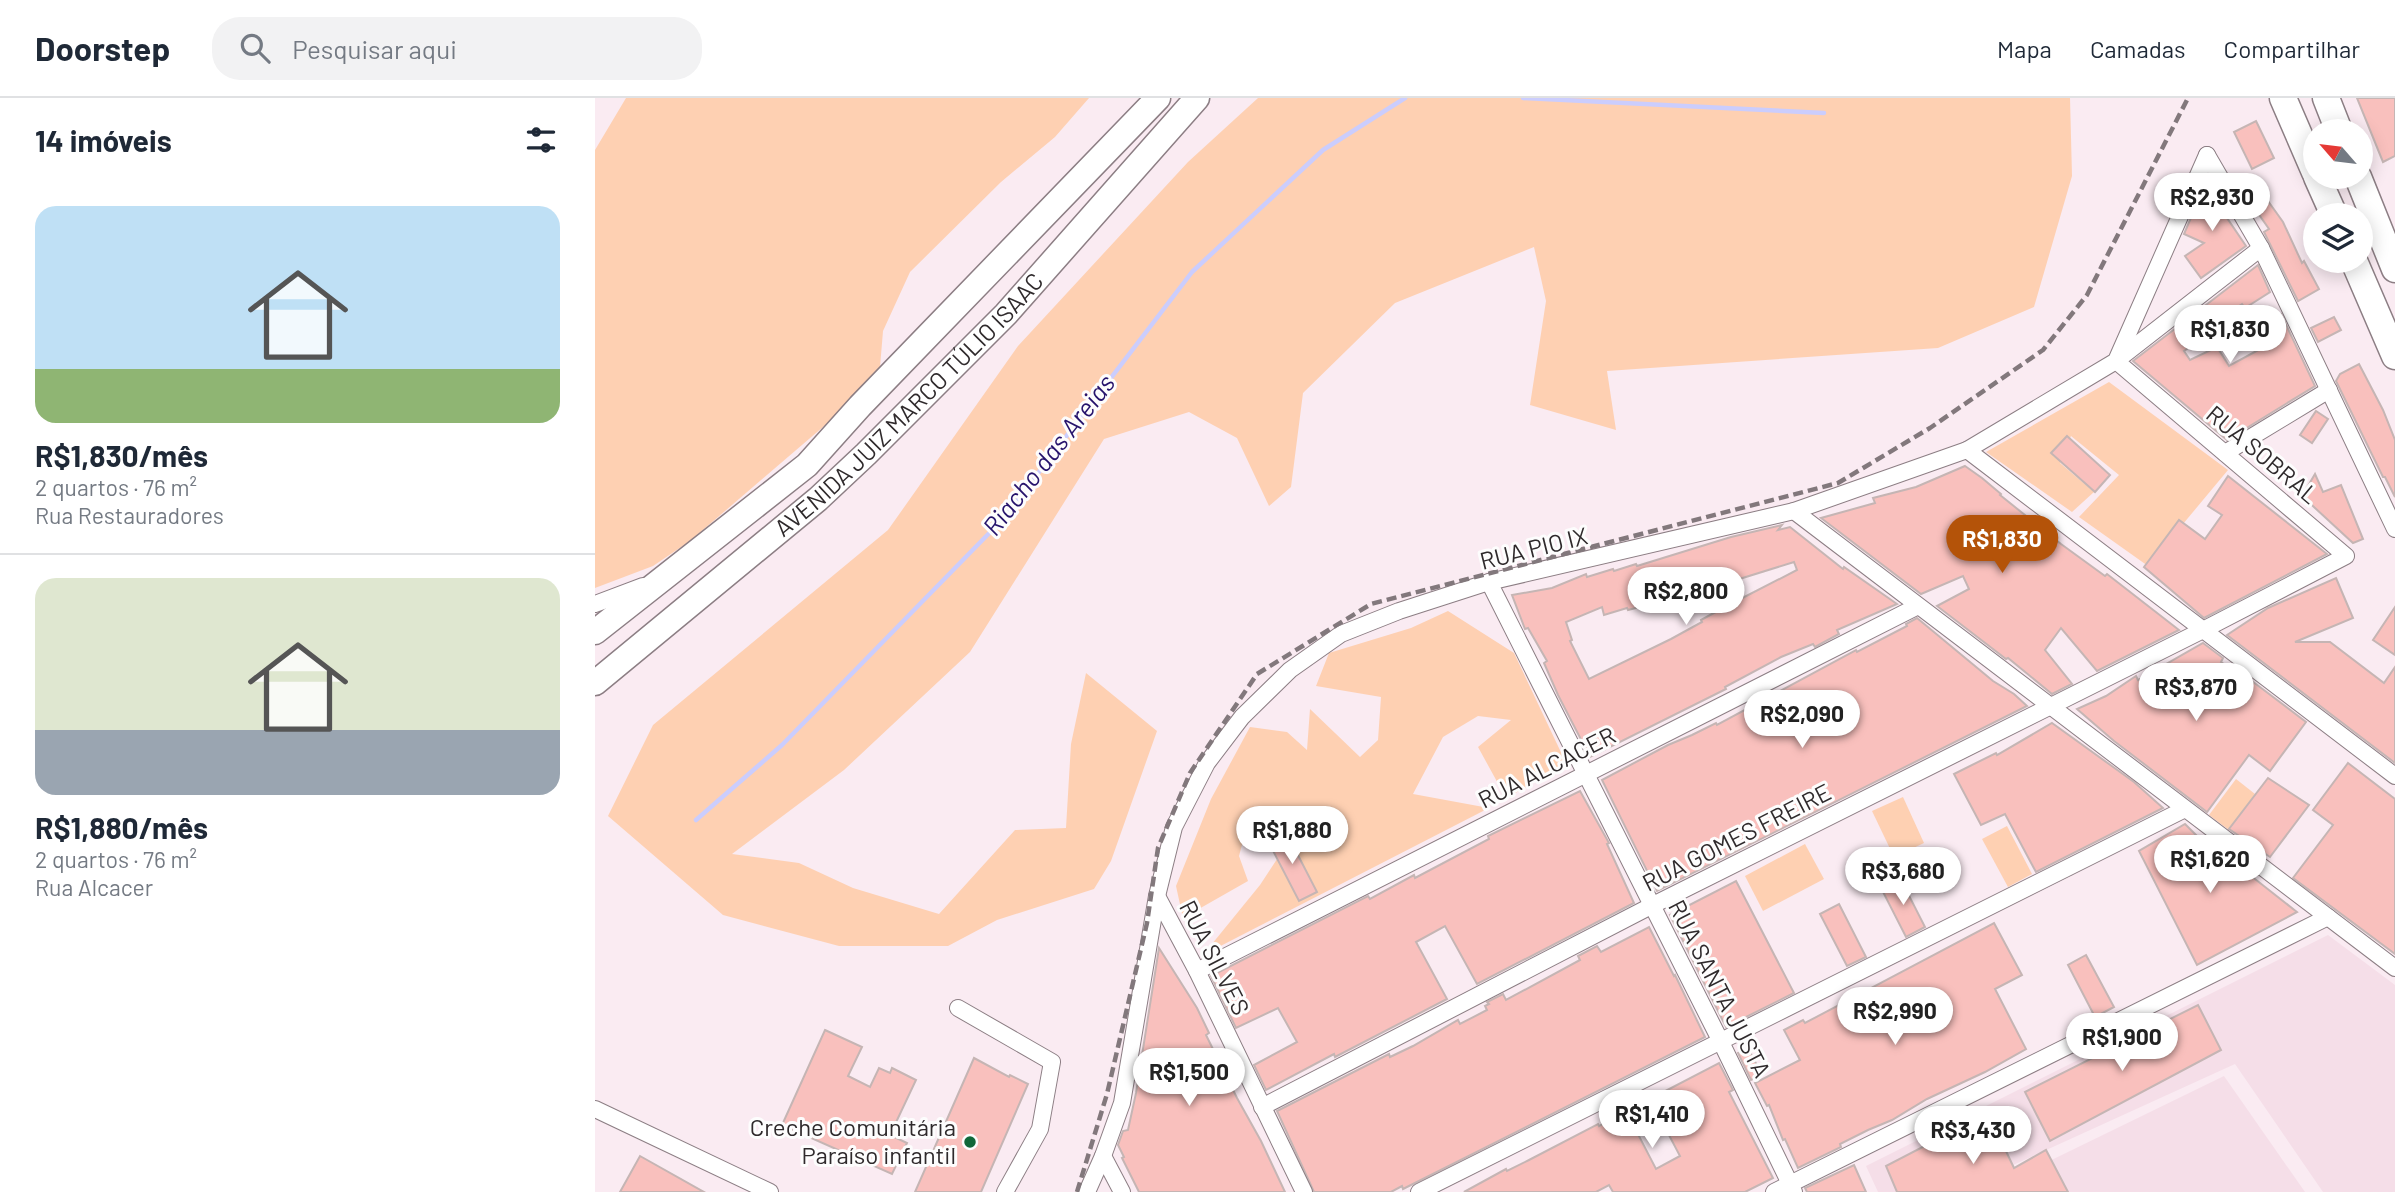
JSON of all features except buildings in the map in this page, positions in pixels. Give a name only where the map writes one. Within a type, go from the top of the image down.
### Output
[{"type":"highway","points":[[2283,98],[2303,144]]},
{"type":"highway","points":[[2326,98],[2334,119]]},
{"type":"highway","points":[[2363,189],[2395,268]]},
{"type":"highway","points":[[2359,273],[2395,356]]},
{"type":"main road","name":"AVENIDA JUIZ MARCO TÚLIO ISAAC","points":[[595,632],[807,465],[860,406],[1158,98]]},
{"type":"main road","name":"AVENIDA JUIZ MARCO TÚLIO ISAAC","points":[[595,683],[818,499],[866,454],[1006,314],[1197,98]]},
{"type":"street","points":[[2116,361],[2207,155],[2261,248],[2395,529]]},
{"type":"street","name":"RUA PIO IX","points":[[1087,1192],[1122,1103],[1157,896],[1174,827],[1207,763],[1242,717],[1290,670],[1341,634],[1399,611],[1489,582],[1794,511],[1967,450],[2116,361],[2261,248]]},
{"type":"street","name":"RUA SOBRAL","points":[[2116,361],[2346,556]]},
{"type":"street","points":[[2225,453],[2329,390]]},
{"type":"street","points":[[1967,450],[2395,776]]},
{"type":"street","points":[[1794,511],[2395,968]]},
{"type":"street","name":"RUA GOMES FREIRE","points":[[1262,1107],[1651,906],[2346,556]]},
{"type":"street","points":[[595,604],[665,578]]},
{"type":"street","name":"RUA SANTA JUSTA","points":[[1489,582],[1792,1188]]},
{"type":"street","name":"RUA ALCACER","points":[[1197,971],[1918,606]]},
{"type":"street","points":[[1419,1192],[2185,809]]},
{"type":"street","name":"RUA SILVES","points":[[1157,896],[1197,971],[1304,1192]]},
{"type":"street","points":[[1774,1192],[1792,1188],[2328,917]]},
{"type":"street","points":[[958,1008],[1052,1062],[1040,1129],[1005,1192]]},
{"type":"street","points":[[595,1109],[770,1192]]},
{"type":"street","points":[[1103,1156],[1122,1192]]},
{"type":"shaded area","points":[[626,98],[1089,98],[1055,137],[1001,182],[910,272],[883,331],[879,379],[690,541],[653,566],[595,588],[595,150]]},
{"type":"shaded area","points":[[1258,98],[2070,98],[2072,176],[2034,307],[1938,348],[1607,371],[1616,430],[1530,405],[1546,301],[1534,247],[1395,303],[1303,393],[1291,487],[1269,506],[1237,438],[1189,412],[1104,439],[970,652],[844,770],[732,854],[799,863],[853,888],[939,914],[1015,830],[1066,828],[1071,744],[1086,673],[1157,731],[1111,861],[1094,889],[997,920],[948,946],[839,946],[723,915],[608,816],[653,725],[888,530],[1018,346],[1188,162]]},
{"type":"shaded area","points":[[2109,382],[2228,470],[2148,566],[2079,517],[2119,475],[2071,436],[2060,463],[2094,492],[2072,512],[1986,452]]},
{"type":"shaded area","points":[[1448,611],[1514,653],[1567,765],[1506,798],[1478,747],[1511,720],[1478,716],[1443,737],[1413,794],[1489,808],[1203,955],[1260,885],[1293,835],[1282,816],[1250,814],[1239,856],[1248,881],[1183,918],[1176,886],[1211,799],[1250,727],[1287,732],[1307,750],[1310,709],[1360,757],[1378,740],[1381,697],[1316,686],[1329,653],[1411,628]]},
{"type":"shaded area","points":[[2236,779],[2255,794],[2229,830],[2209,815]]},
{"type":"shaded area","points":[[1903,797],[1924,843],[1894,857],[1872,811]]},
{"type":"shaded area","points":[[2007,826],[2032,874],[2008,887],[1982,839]]},
{"type":"shaded area","points":[[1805,844],[1824,879],[1763,911],[1745,876]]},
{"type":"shaded area","points":[[2328,935],[2395,985],[2395,1192],[2323,1192],[2235,1064],[1954,1192],[1878,1192],[1866,1166]]},
{"type":"shaded area","points":[[2224,1076],[2305,1192],[1986,1192]]},
{"type":"waterway","name":"Riacho das Areias","points":[[696,820],[782,745],[1003,519],[1192,272],[1323,150],[1405,98]]},
{"type":"waterway","name":"Riacho das Areias","points":[[1523,98],[1824,113]]},
{"type":"railway","points":[[1077,1192],[1107,1094],[1147,923],[1158,848],[1190,773],[1257,674],[1371,604],[1838,483],[1930,428],[2043,350],[2087,295],[2188,98]]},
{"type":"place","name":"Creche Comunitária Paraíso infantil","points":[[970,1142]]}]
